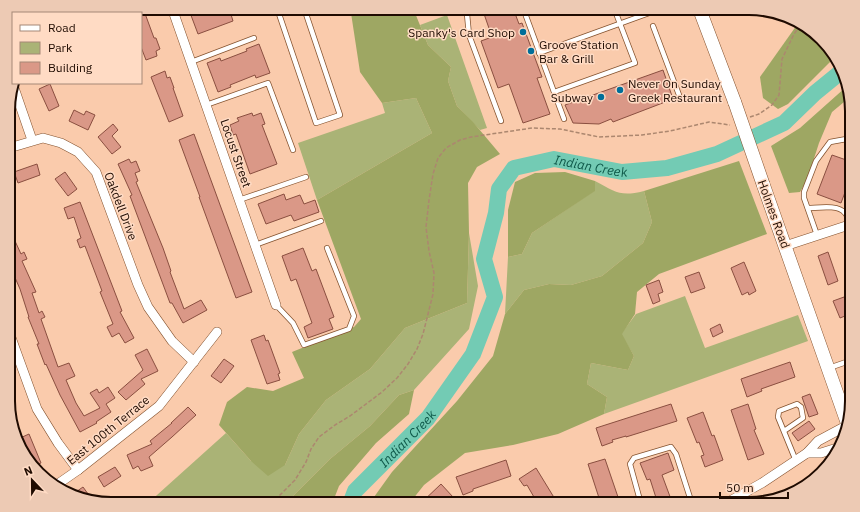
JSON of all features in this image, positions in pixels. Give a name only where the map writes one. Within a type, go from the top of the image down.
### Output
[{"type":"main road","name":"Holmes Road","points":[[702,15],[735,103],[844,413]]},
{"type":"street","name":"Locust Street","points":[[174,15],[276,305]]},
{"type":"street","points":[[17,95],[32,140]]},
{"type":"street","name":"Oakdell Drive","points":[[15,146],[43,138],[62,143],[78,152],[92,166],[96,172],[138,285],[148,307],[172,341],[194,362]]},
{"type":"street","points":[[785,246],[845,226]]},
{"type":"street","name":"East 100th Terrace","points":[[60,482],[159,406],[217,332]]},
{"type":"street","points":[[15,348],[37,409],[58,443],[78,470]]},
{"type":"street","points":[[737,497],[796,461],[807,453],[818,441],[841,429]]},
{"type":"street","points":[[807,453],[821,453],[832,450]]},
{"type":"lane","points":[[279,15],[316,122],[340,114],[306,15]]},
{"type":"lane","points":[[467,15],[469,35],[501,121]]},
{"type":"lane","points":[[525,15],[564,119]]},
{"type":"lane","points":[[554,92],[635,63],[617,15]]},
{"type":"lane","points":[[539,53],[644,15]]},
{"type":"lane","points":[[653,26],[679,95]]},
{"type":"lane","points":[[191,62],[254,38]]},
{"type":"lane","points":[[206,105],[268,83],[293,150]]},
{"type":"lane","points":[[817,235],[804,198],[804,192],[816,161],[830,142],[845,139]]},
{"type":"lane","points":[[239,200],[306,177]]},
{"type":"lane","points":[[808,208],[824,206],[842,210],[845,213]]},
{"type":"lane","points":[[255,245],[321,221]]},
{"type":"lane","points":[[276,305],[293,323],[304,345],[349,329],[354,316],[327,248]]},
{"type":"lane","points":[[828,368],[845,362]]},
{"type":"lane","points":[[784,431],[803,418],[801,407],[797,404],[779,411],[778,417],[796,461]]},
{"type":"lane","points":[[639,497],[630,464],[634,458],[671,447],[676,454],[690,497]]},
{"type":"path","points":[[744,120],[759,114],[772,105],[779,95],[782,59],[798,29]]},
{"type":"path","points":[[278,497],[298,477],[311,449],[319,437],[382,392],[397,378],[417,349],[433,294],[434,273],[426,227],[429,200],[433,174],[438,158],[446,148],[460,140],[472,137],[532,128],[560,129],[599,137],[642,135],[670,131],[709,122],[730,125]]},
{"type":"green space","points":[[351,15],[416,15],[428,45],[451,67],[448,81],[457,106],[473,122],[500,154],[477,167],[468,183],[469,233],[467,303],[405,328],[370,369],[326,400],[299,434],[285,465],[268,476],[251,461],[219,425],[227,402],[247,387],[273,391],[304,378],[292,352],[354,327],[361,319],[317,200],[432,133],[416,98],[382,103],[360,72]]},
{"type":"green space","points":[[447,15],[487,128],[480,130],[457,106],[448,81],[451,67],[428,45],[420,25]]},
{"type":"green space","points":[[795,27],[817,43],[831,61],[788,104],[778,109],[763,98],[760,77]]},
{"type":"green space","points":[[843,90],[844,102],[832,112],[819,143],[807,180],[800,192],[789,193],[771,146],[800,128]]},
{"type":"green space","points":[[416,98],[432,133],[317,200],[298,143],[385,113],[382,103]]},
{"type":"green space","points":[[739,161],[767,234],[659,274],[637,292],[635,314],[622,334],[634,356],[628,370],[591,363],[587,384],[607,397],[604,414],[558,434],[513,445],[465,453],[424,485],[415,497],[374,497],[392,472],[457,401],[493,356],[505,314],[524,290],[549,284],[571,285],[602,276],[643,243],[652,222],[644,191]]},
{"type":"green space","points":[[565,172],[595,181],[595,191],[532,233],[522,254],[508,257],[508,210],[515,182],[535,173]]},
{"type":"green space","points":[[595,181],[618,192],[629,194],[644,191],[652,222],[643,243],[602,276],[571,285],[549,284],[524,290],[505,314],[508,257],[522,254],[532,233],[594,191]]},
{"type":"green space","points":[[469,233],[478,286],[469,329],[414,390],[399,395],[370,426],[330,459],[292,497],[155,497],[226,433],[251,461],[285,465],[299,434],[326,400],[370,369],[405,328],[467,303]]},
{"type":"green space","points":[[685,296],[705,348],[798,315],[808,341],[604,414],[607,397],[587,384],[591,363],[628,370],[634,356],[621,334],[636,314]]},
{"type":"green space","points":[[414,390],[409,414],[376,443],[339,486],[335,497],[292,497],[330,459],[370,426],[399,395]]},
{"type":"building","points":[[142,15],[146,15],[154,38],[156,38],[160,49],[156,51],[157,56],[146,60],[142,50]]},
{"type":"building","points":[[191,15],[231,15],[233,21],[198,34]]},
{"type":"building","points":[[484,15],[516,15],[519,24],[522,23],[542,77],[537,78],[550,114],[523,123],[509,84],[498,88],[481,41],[492,37]]},
{"type":"building","points":[[259,44],[270,73],[256,78],[255,75],[230,85],[231,87],[218,92],[207,63],[220,58],[221,61],[247,51],[246,49]]},
{"type":"building","points":[[663,70],[673,99],[613,122],[611,119],[599,124],[573,123],[565,105]]},
{"type":"building","points":[[165,71],[167,78],[170,77],[183,116],[169,122],[151,77]]},
{"type":"building","points":[[50,84],[59,106],[49,111],[39,89]]},
{"type":"building","points":[[74,110],[84,115],[86,111],[95,115],[88,130],[69,121]]},
{"type":"building","points":[[252,113],[253,116],[261,113],[265,124],[262,125],[277,164],[250,174],[236,134],[233,135],[230,125],[239,121],[237,118]]},
{"type":"building","points":[[113,124],[118,130],[112,136],[121,147],[112,154],[98,137]]},
{"type":"building","points":[[194,134],[252,292],[236,298],[179,140]]},
{"type":"building","points":[[832,155],[845,160],[845,192],[841,203],[817,194]]},
{"type":"building","points":[[129,159],[131,163],[136,161],[140,171],[135,173],[138,181],[136,182],[163,248],[184,309],[201,300],[207,310],[183,323],[172,303],[170,303],[130,196],[132,195],[118,164]]},
{"type":"building","points":[[37,164],[40,175],[18,183],[15,172]]},
{"type":"building","points":[[65,172],[77,189],[68,196],[55,179]]},
{"type":"building","points":[[284,194],[286,200],[300,195],[304,204],[315,200],[319,212],[294,221],[291,215],[266,224],[258,204]]},
{"type":"building","points":[[80,202],[122,311],[120,312],[134,338],[125,343],[119,333],[112,337],[107,327],[113,324],[100,292],[102,291],[85,246],[80,248],[77,240],[81,238],[74,217],[68,219],[64,208]]},
{"type":"building","points":[[15,241],[21,254],[24,252],[27,259],[22,261],[36,292],[32,293],[39,313],[42,311],[45,317],[41,319],[58,367],[69,363],[75,376],[66,380],[76,403],[84,416],[100,408],[90,393],[97,389],[99,393],[108,387],[115,398],[106,404],[111,412],[96,422],[97,423],[80,432],[60,395],[46,364],[45,365],[15,278]]},
{"type":"building","points":[[303,248],[312,271],[316,269],[334,317],[329,319],[333,329],[308,338],[304,327],[312,323],[296,279],[291,281],[282,256]]},
{"type":"building","points":[[828,252],[838,281],[828,285],[818,256]]},
{"type":"building","points":[[744,262],[756,291],[749,295],[748,292],[742,295],[731,268]]},
{"type":"building","points":[[699,272],[705,288],[691,293],[685,277]]},
{"type":"building","points":[[659,280],[663,292],[658,294],[660,301],[653,304],[646,285]]},
{"type":"building","points":[[844,297],[845,316],[840,318],[833,301]]},
{"type":"building","points":[[720,324],[723,332],[713,337],[710,329]]},
{"type":"building","points":[[264,335],[266,341],[268,340],[280,373],[278,374],[280,380],[267,384],[251,340]]},
{"type":"building","points":[[147,349],[158,371],[141,379],[145,384],[126,400],[118,392],[143,370],[135,355]]},
{"type":"building","points":[[224,359],[234,366],[221,383],[211,376]]},
{"type":"building","points":[[790,362],[795,377],[761,389],[762,391],[747,397],[741,379]]},
{"type":"building","points":[[810,394],[818,414],[809,417],[802,397]]},
{"type":"building","points":[[671,404],[677,421],[612,440],[613,442],[602,446],[596,428]]},
{"type":"building","points":[[748,404],[756,429],[754,430],[764,454],[748,460],[731,410]]},
{"type":"building","points":[[188,407],[196,415],[149,457],[153,466],[141,471],[138,466],[133,469],[127,455],[152,444],[150,441],[172,423]]},
{"type":"building","points":[[703,412],[712,436],[714,435],[723,460],[705,467],[701,456],[704,455],[699,442],[697,443],[687,418]]},
{"type":"building","points":[[809,421],[815,429],[798,441],[792,433]]},
{"type":"building","points":[[29,434],[40,460],[36,460],[22,437]]},
{"type":"building","points":[[668,453],[674,470],[662,475],[670,497],[656,497],[650,479],[647,480],[640,463]]},
{"type":"building","points":[[605,459],[618,497],[599,497],[588,464]]},
{"type":"building","points":[[506,460],[511,476],[473,489],[473,491],[463,495],[456,477]]},
{"type":"building","points":[[115,467],[121,476],[104,487],[98,477]]},
{"type":"building","points":[[536,468],[554,497],[534,497],[527,485],[524,486],[519,479]]},
{"type":"building","points":[[441,484],[453,497],[427,497]]},
{"type":"building","points":[[83,487],[88,494],[86,494],[77,491]]},
{"type":"waterway","name":"Indian Creek","points":[[353,497],[355,491],[428,418],[473,354],[495,297],[484,259],[496,213],[499,189],[514,168],[554,159],[622,172],[667,168],[717,154],[784,123],[815,93],[838,74]]},
{"type":"place","name":"Spanky's Card Shop","points":[[523,32]]},
{"type":"place","name":"Groove Station Bar & Grill","points":[[531,51]]},
{"type":"place","name":"Never On Sunday Greek Restaurant","points":[[620,90]]},
{"type":"place","name":"Subway","points":[[601,97]]}]
